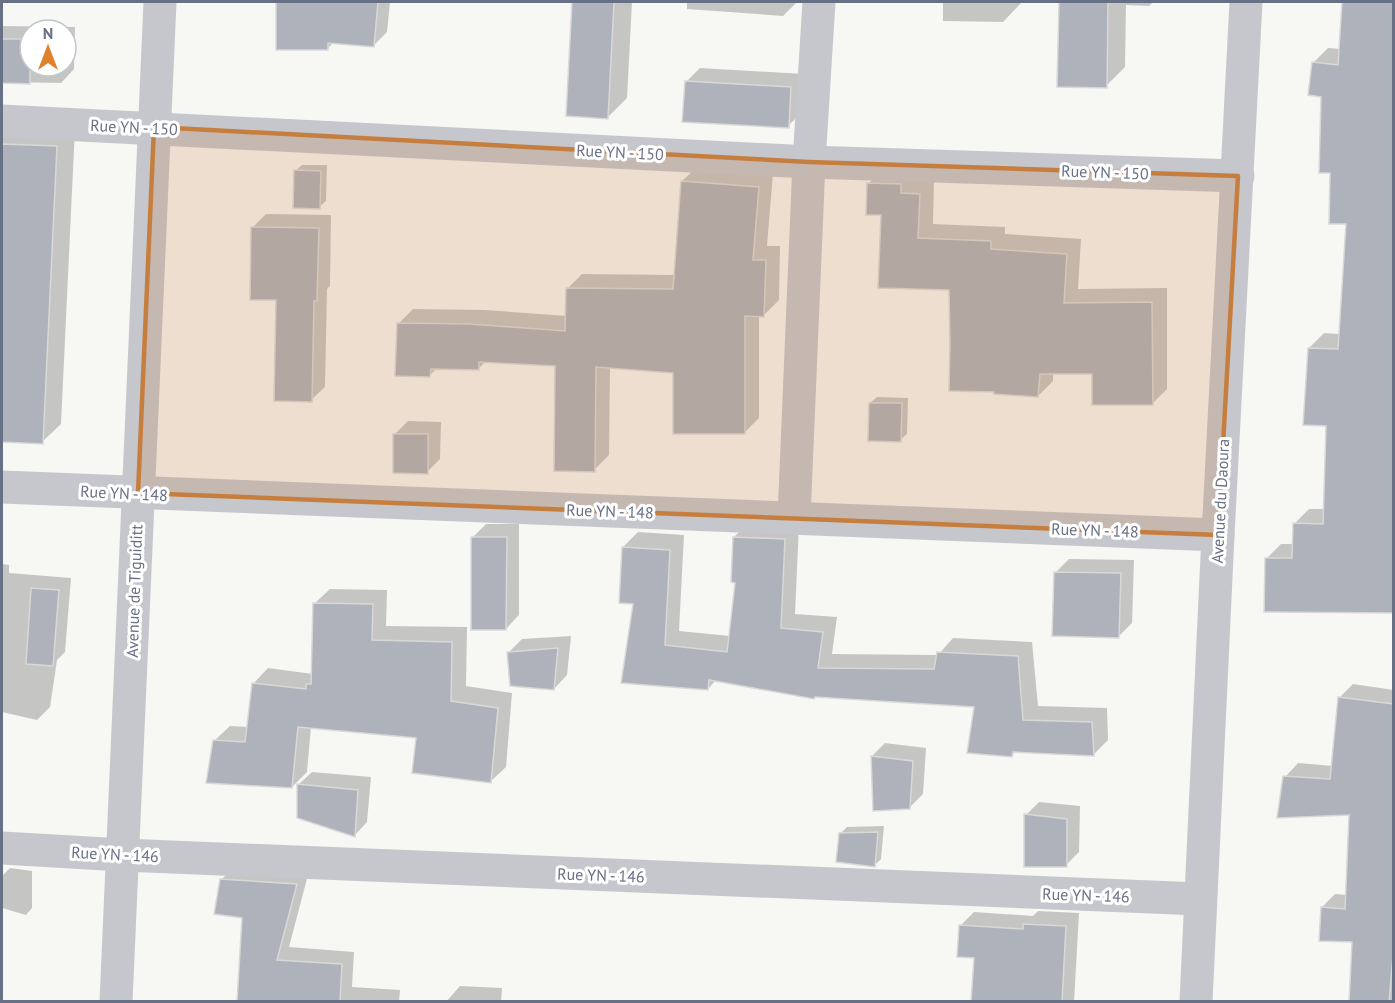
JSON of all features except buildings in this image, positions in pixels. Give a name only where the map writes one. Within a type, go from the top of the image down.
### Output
[{"type":"street","name":"Avenue de Tiguiditt","points":[[116,1002],[160,2]]},
{"type":"street","points":[[794,518],[809,162],[819,2]]},
{"type":"street","name":"Avenue du Daoura","points":[[1196,1002],[1246,2]]},
{"type":"street","name":"Rue YN - 150","points":[[2,121],[809,162],[1238,176]]},
{"type":"street","name":"Rue YN - 148","points":[[2,487],[1218,535]]},
{"type":"street","name":"Rue YN - 146","points":[[2,848],[123,855],[1200,899]]},
{"type":"highlighted area","points":[[154,127],[809,162],[1238,176],[1218,535],[138,493]]}]
